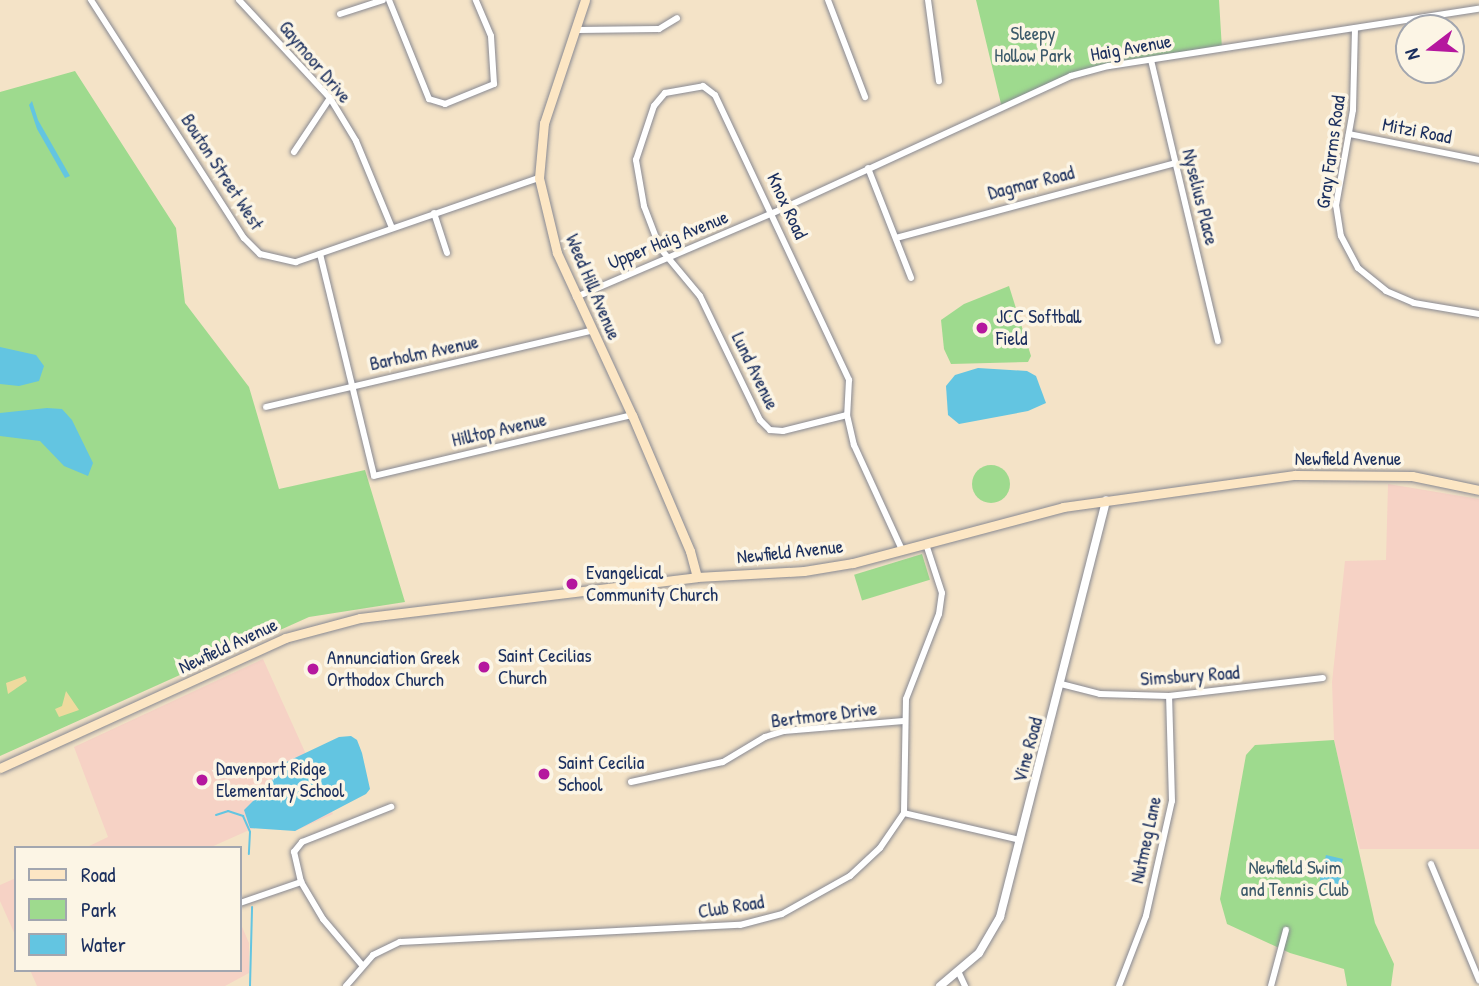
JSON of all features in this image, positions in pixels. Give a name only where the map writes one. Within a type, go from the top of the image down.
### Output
[{"type":"main road","name":"Weed Hill Avenue","points":[[585,0],[579,30],[544,124],[539,178],[557,253],[590,331],[632,415],[690,551],[697,577]]},
{"type":"main road","name":"Newfield Avenue","points":[[0,768],[321,625],[697,577],[804,571],[926,544],[1014,517],[1105,500],[1321,474],[1412,477],[1479,490]]},
{"type":"street","name":"Bouton Street West","points":[[92,0],[244,238],[260,254],[278,261],[296,262],[539,178]]},
{"type":"street","name":"Gaymoor Drive","points":[[239,0],[330,99],[356,141],[392,229]]},
{"type":"street","points":[[340,14],[383,0]]},
{"type":"street","points":[[389,0],[429,99],[445,104],[494,84],[491,36],[476,0]]},
{"type":"street","points":[[828,0],[865,97]]},
{"type":"street","points":[[928,0],[939,80]]},
{"type":"street","name":"Haig Avenue","points":[[773,213],[1071,76],[1151,60],[1479,9]]},
{"type":"street","points":[[579,30],[659,29],[677,18]]},
{"type":"street","name":"Gray Farms Road","points":[[1355,29],[1356,88],[1336,205],[1341,236],[1358,268],[1397,298],[1479,314]]},
{"type":"street","name":"Nyselius Place","points":[[1151,60],[1218,341]]},
{"type":"street","name":"Knox Road","points":[[669,259],[660,248],[644,206],[636,160],[654,106],[665,93],[703,86],[715,95],[773,213],[849,380],[847,415],[854,445],[902,550]]},
{"type":"street","points":[[294,152],[330,99]]},
{"type":"street","name":"Mitzi Road","points":[[1349,134],[1479,160]]},
{"type":"street","name":"Dagmar Road","points":[[896,237],[1175,163]]},
{"type":"street","points":[[867,168],[911,278]]},
{"type":"street","name":"Upper Haig Avenue","points":[[575,298],[773,213]]},
{"type":"street","points":[[434,214],[447,253]]},
{"type":"street","points":[[320,254],[353,385]]},
{"type":"street","name":"Lund Avenue","points":[[669,259],[701,296],[760,420],[770,430],[783,431],[847,415]]},
{"type":"street","name":"Barholm Avenue","points":[[266,407],[590,331]]},
{"type":"street","name":"Hilltop Avenue","points":[[353,385],[374,476],[632,415]]},
{"type":"street","name":"Vine Road","points":[[940,986],[958,971],[996,928],[1061,684],[1105,500]]},
{"type":"street","points":[[926,544],[942,593],[939,614],[906,699],[905,813],[1020,840]]},
{"type":"street","name":"Simsbury Road","points":[[1061,684],[1100,694],[1169,696],[1322,678]]},
{"type":"street","name":"Nutmeg Lane","points":[[1119,986],[1146,916],[1172,801],[1169,696]]},
{"type":"street","name":"Bertmore Drive","points":[[631,782],[723,762],[765,737],[784,731],[904,722]]},
{"type":"street","points":[[362,965],[323,919],[301,883],[294,862],[296,847],[391,807]]},
{"type":"street","name":"Club Road","points":[[346,986],[362,965],[387,946],[424,939],[663,931],[740,925],[782,914],[850,876],[880,848],[905,813]]},
{"type":"street","points":[[1431,864],[1479,980]]},
{"type":"street","points":[[242,902],[301,883]]},
{"type":"street","points":[[1271,986],[1286,930]]},
{"type":"street","points":[[958,971],[965,986]]},
{"type":"shaded area","points":[[1388,484],[1479,499],[1479,849],[1360,849],[1350,812],[1334,740],[1332,682],[1345,561],[1386,560]]},
{"type":"shaded area","name":"Davenport Ridge Elementary School","points":[[263,659],[333,814],[295,831],[287,813],[213,846],[89,846],[108,837],[74,747]]},
{"type":"shaded area","points":[[14,879],[14,932],[0,901],[0,885]]},
{"type":"shaded area","points":[[242,927],[249,943],[249,973],[225,986],[37,986],[31,972],[242,972]]},
{"type":"green space","name":"Sleepy Hollow Park","points":[[976,0],[1219,0],[1222,49],[1087,71],[1002,108]]},
{"type":"green space","points":[[75,71],[176,228],[185,303],[249,387],[279,489],[365,470],[405,602],[309,617],[0,756],[0,92]]},
{"type":"green space","name":"JCC Softball Field","points":[[1009,286],[1031,356],[1028,362],[951,364],[944,349],[941,320],[964,304]]},
{"type":"green space","points":[[991,465],[1004,471],[1010,484],[1004,497],[991,503],[978,497],[972,484],[978,471]]},
{"type":"green space","points":[[922,554],[930,580],[862,601],[854,575]]},
{"type":"green space","name":"Newfield Swim and Tennis Club","points":[[1334,740],[1375,923],[1394,964],[1391,986],[1347,986],[1344,969],[1290,953],[1227,924],[1220,899],[1246,755],[1255,745]]},
{"type":"sand","points":[[25,676],[27,681],[8,694],[6,683]]},
{"type":"sand","points":[[66,691],[79,710],[59,717],[55,709],[62,706]]},
{"type":"water","points":[[32,101],[38,120],[70,176],[65,178],[37,129],[29,105]]},
{"type":"water","points":[[0,347],[36,355],[44,366],[39,381],[19,386],[0,384]]},
{"type":"water","points":[[978,368],[1027,371],[1036,376],[1046,403],[1028,411],[959,424],[948,415],[946,386],[955,375]]},
{"type":"water","points":[[62,409],[72,420],[93,463],[88,476],[64,466],[40,441],[0,436],[0,413]]},
{"type":"water","points":[[351,736],[357,740],[362,753],[370,789],[366,794],[295,831],[250,828],[244,810],[270,784],[280,765],[339,737]]},
{"type":"water","points":[[1326,855],[1343,859],[1338,877],[1349,881],[1346,893],[1318,887]]},
{"type":"waterway","points":[[216,815],[228,811],[243,816],[250,832],[249,854]]},
{"type":"waterway","points":[[250,986],[252,907]]},
{"type":"place","name":"JCC Softball Field","points":[[982,328]]},
{"type":"place","name":"Evangelical Community Church","points":[[572,584]]},
{"type":"place","name":"Saint Cecilias Church","points":[[484,667]]},
{"type":"place","name":"Annunciation Greek Orthodox Church","points":[[313,669]]},
{"type":"place","name":"Saint Cecilia School","points":[[544,774]]},
{"type":"place","name":"Davenport Ridge Elementary School","points":[[202,780]]}]
